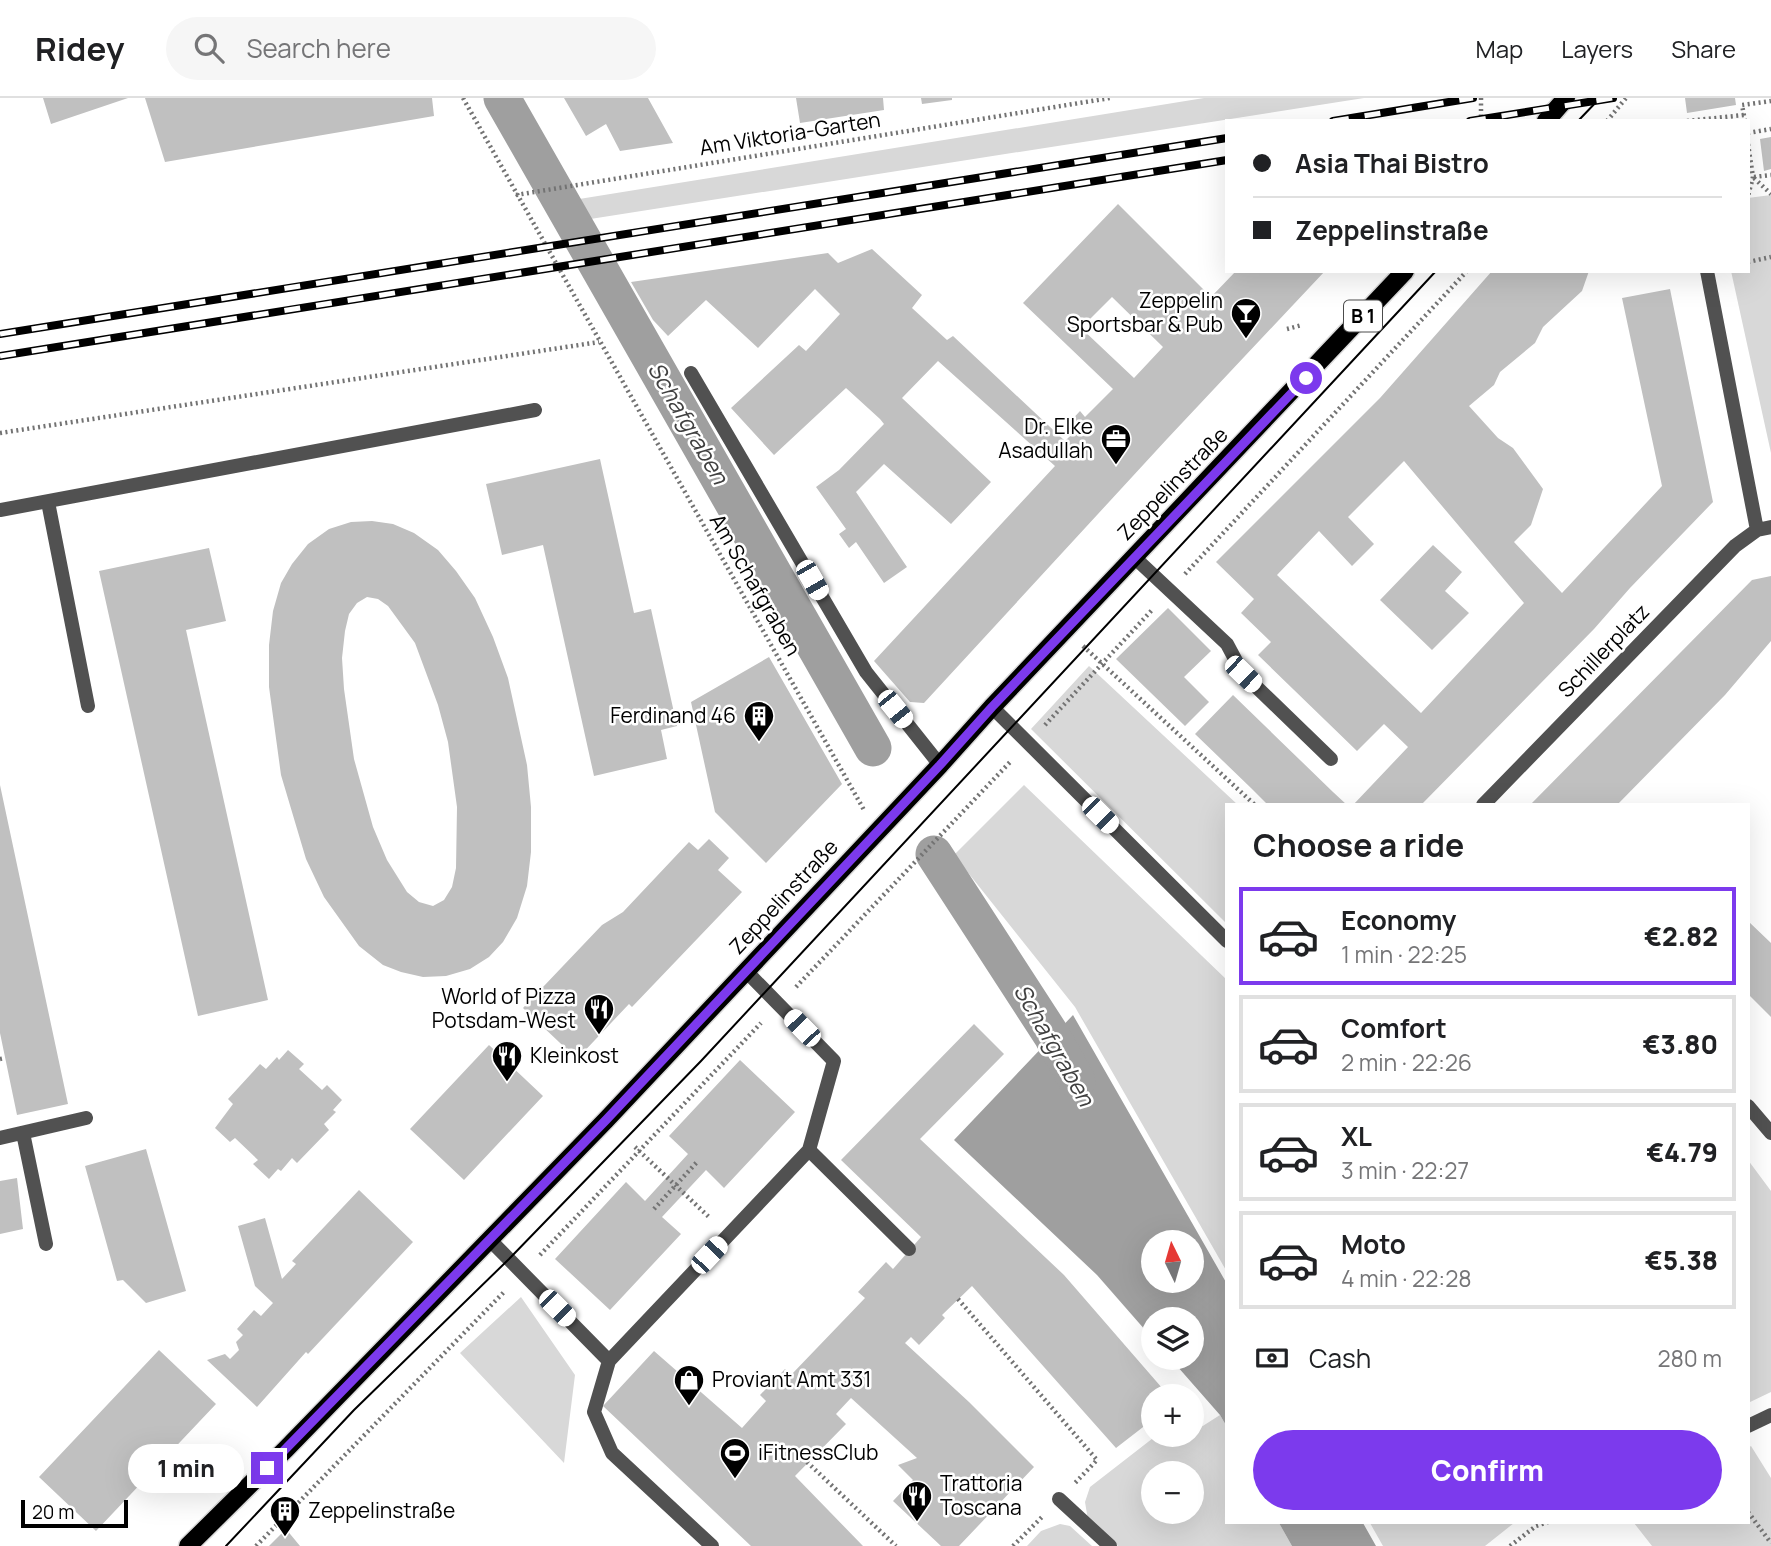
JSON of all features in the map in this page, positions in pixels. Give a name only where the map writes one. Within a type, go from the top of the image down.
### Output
[{"type":"main road","points":[[1552,119],[1566,98]]},
{"type":"main road","name":"Zeppelinstraße","points":[[188,1546],[295,1439],[747,971],[992,707],[1403,273]]},
{"type":"street","name":"Schillerplatz","points":[[1485,803],[1735,546],[1764,529],[1706,273]]},
{"type":"street","points":[[691,373],[866,672],[940,765]]},
{"type":"street","points":[[0,510],[535,410]]},
{"type":"street","points":[[48,502],[88,706]]},
{"type":"street","points":[[1134,557],[1227,643],[1243,674],[1331,759]]},
{"type":"street","points":[[992,707],[1225,940]]},
{"type":"street","points":[[712,1546],[612,1453],[594,1412],[609,1361],[809,1150],[834,1061],[747,971]]},
{"type":"street","points":[[1750,1108],[1771,1133]]},
{"type":"street","points":[[0,1138],[86,1118]]},
{"type":"street","points":[[23,1133],[46,1244]]},
{"type":"street","points":[[809,1150],[909,1249]]},
{"type":"street","points":[[489,1239],[609,1361]]},
{"type":"street","points":[[1750,1425],[1771,1415]]},
{"type":"street","points":[[1059,1499],[1110,1546]]},
{"type":"path","name":"Am Schafgraben","points":[[463,98],[877,832]]},
{"type":"path","name":"Am Viktoria-Garten","points":[[516,195],[1110,98]]},
{"type":"path","points":[[1480,98],[1481,119]]},
{"type":"path","points":[[1609,119],[1626,98]]},
{"type":"path","points":[[1725,119],[1744,118],[1742,105],[1771,101]]},
{"type":"path","points":[[1750,133],[1771,130]]},
{"type":"path","points":[[1750,157],[1753,177],[1750,188]]},
{"type":"path","points":[[1753,177],[1771,175]]},
{"type":"path","points":[[1753,177],[1771,194]]},
{"type":"path","points":[[1750,262],[1771,257]]},
{"type":"path","points":[[256,1546],[523,1273],[636,1149],[779,1004],[1028,743],[1465,273]]},
{"type":"path","points":[[1287,330],[1301,325]]},
{"type":"path","points":[[0,433],[599,342]]},
{"type":"path","points":[[1066,630],[1253,803]]},
{"type":"path","points":[[636,1149],[728,1235]]},
{"type":"path","points":[[654,1209],[697,1162]]},
{"type":"path","points":[[958,1300],[1097,1460],[1013,1546]]},
{"type":"path","points":[[807,1462],[896,1546]]},
{"type":"path","points":[[1750,1515],[1771,1543]]},
{"type":"path","points":[[1510,1546],[1542,1524]]},
{"type":"shaded area","points":[[1204,98],[1364,98],[584,220],[573,200]]},
{"type":"shaded area","points":[[1771,195],[1771,453],[1731,273],[1750,273],[1750,198]]},
{"type":"shaded area","points":[[1089,666],[1236,803],[1225,803],[1225,922],[1031,729]]},
{"type":"shaded area","points":[[1024,785],[1225,978],[1225,1269],[1204,1230],[1075,1007],[954,855]]},
{"type":"shaded area","points":[[1750,1163],[1771,1191],[1771,1392],[1750,1402]]},
{"type":"shaded area","points":[[521,1297],[575,1375],[564,1463],[460,1353]]},
{"type":"shaded area","points":[[1220,1415],[1225,1424],[1225,1524],[1280,1524],[1292,1546],[1118,1546],[1088,1520],[1085,1502],[1090,1487],[1142,1447],[1204,1447],[1204,1425]]},
{"type":"shaded area","points":[[1750,1447],[1771,1478],[1771,1546],[1652,1546],[1635,1524],[1750,1524]]},
{"type":"shaded area","points":[[1060,1524],[1070,1526],[1092,1546],[1027,1546],[1041,1531]]},
{"type":"shaded area","points":[[1371,1524],[1513,1524],[1485,1546],[1383,1546]]},
{"type":"water","points":[[1073,1015],[1196,1230],[1141,1230],[1141,1293],[1204,1293],[1204,1244],[1225,1281],[1225,1424],[1204,1397],[1204,1384],[1193,1384],[1181,1370],[1204,1370],[1204,1307],[1141,1307],[1141,1325],[1097,1275],[954,1140]]},
{"type":"water","points":[[1280,1524],[1364,1524],[1376,1546],[1292,1546]]},
{"type":"building","points":[[43,98],[128,98],[51,124]]},
{"type":"building","points":[[145,98],[432,98],[434,116],[165,162]]},
{"type":"building","points":[[564,98],[648,98],[673,143],[620,151],[606,124],[586,136]]},
{"type":"building","points":[[796,98],[883,98],[884,110],[800,123]]},
{"type":"building","points":[[921,98],[952,98],[952,100],[922,104]]},
{"type":"building","points":[[1685,98],[1735,98],[1736,105],[1687,113]]},
{"type":"building","points":[[1771,137],[1771,169],[1764,171],[1760,139]]},
{"type":"building","points":[[1118,204],[1211,297],[1234,273],[1323,273],[924,703],[910,702],[874,661],[1055,466],[938,361],[902,398],[991,482],[951,524],[884,464],[856,492],[907,567],[884,583],[856,542],[849,548],[839,534],[846,529],[816,487],[839,470],[884,424],[880,419],[846,388],[774,455],[731,408],[799,345],[806,351],[840,314],[815,289],[758,348],[706,300],[668,336],[653,320],[631,282],[828,253],[838,263],[872,249],[922,295],[912,308],[947,340],[953,336],[1065,441],[1075,431],[1067,425],[1080,411],[1085,417],[1113,389],[1023,303]],"holes":[[[1112,297],[1163,347],[1134,378],[1081,328]]]},
{"type":"building","points":[[1490,273],[1588,273],[1582,291],[1543,327],[1535,343],[1500,372],[1494,385],[1469,406],[1498,438],[1513,448],[1543,489],[1531,525],[1514,542],[1562,593],[1662,486],[1622,298],[1670,289],[1713,502],[1594,629],[1423,803],[1355,803],[1408,747],[1384,724],[1357,751],[1258,655],[1271,642],[1241,613],[1254,599],[1216,562],[1380,398]],"holes":[[[1404,461],[1524,603],[1421,713],[1277,575],[1319,531],[1352,566],[1374,544],[1348,517]]]},
{"type":"building","points":[[600,459],[634,613],[651,609],[677,726],[661,730],[667,759],[594,776],[543,545],[502,555],[486,484]]},
{"type":"building","points":[[351,522],[393,524],[414,533],[438,550],[456,571],[475,598],[493,637],[508,678],[527,765],[531,852],[527,886],[517,918],[503,942],[489,957],[470,969],[446,976],[423,977],[401,972],[383,965],[359,946],[324,897],[306,859],[281,775],[269,687],[269,645],[273,611],[281,583],[308,544],[329,529]],"holes":[[[367,597],[378,599],[388,606],[415,643],[438,705],[448,742],[457,807],[456,868],[452,887],[444,900],[433,906],[419,902],[407,892],[387,860],[373,827],[354,759],[344,689],[342,658],[345,631],[349,614],[357,603]]]},
{"type":"building","points":[[1433,545],[1462,572],[1445,591],[1469,613],[1432,650],[1380,600]]},
{"type":"building","points":[[209,548],[226,621],[186,630],[268,1000],[198,1016],[99,571]]},
{"type":"building","points":[[1771,576],[1771,641],[1725,695],[1619,803],[1532,803],[1752,580]]},
{"type":"building","points":[[1168,608],[1211,651],[1184,677],[1209,702],[1185,726],[1116,659]]},
{"type":"building","name":"Ferdinand 46","points":[[769,657],[842,784],[766,863],[715,812],[691,702]]},
{"type":"building","points":[[1233,695],[1345,803],[1266,803],[1195,734]]},
{"type":"building","points":[[0,785],[68,1104],[17,1115],[0,1033]]},
{"type":"building","points":[[709,839],[729,858],[718,870],[742,892],[632,1007],[629,1004],[577,1059],[523,1008],[602,925],[623,912],[689,842],[698,850]]},
{"type":"building","points":[[1750,923],[1771,943],[1771,1017],[1750,996]]},
{"type":"building","points":[[974,1024],[1004,1054],[920,1139],[1064,1275],[1141,1364],[1141,1370],[1146,1370],[1159,1384],[1141,1384],[1141,1429],[1116,1448],[972,1286],[942,1315],[945,1318],[919,1345],[911,1337],[905,1343],[1034,1467],[959,1546],[941,1546],[893,1501],[913,1480],[898,1465],[917,1458],[851,1398],[836,1414],[846,1424],[795,1476],[863,1546],[751,1546],[603,1406],[654,1351],[742,1428],[766,1401],[760,1395],[785,1369],[791,1375],[865,1298],[858,1292],[886,1262],[893,1269],[921,1237],[841,1160]]},
{"type":"building","points":[[489,1045],[543,1096],[464,1180],[410,1129]]},
{"type":"building","points":[[288,1050],[304,1064],[299,1069],[322,1090],[327,1085],[342,1100],[333,1110],[336,1112],[324,1124],[329,1130],[297,1163],[292,1158],[281,1171],[278,1169],[269,1179],[253,1164],[258,1160],[235,1138],[230,1142],[215,1128],[233,1104],[228,1099],[260,1064],[266,1069]]},
{"type":"building","points":[[740,1060],[795,1112],[724,1188],[706,1170],[662,1217],[681,1234],[610,1310],[555,1259],[626,1182],[645,1201],[688,1154],[669,1136]]},
{"type":"building","points":[[146,1149],[186,1291],[146,1303],[123,1280],[117,1281],[85,1166]]},
{"type":"building","points":[[17,1178],[23,1229],[0,1234],[0,1181]]},
{"type":"building","points":[[359,1190],[413,1242],[308,1354],[306,1352],[257,1407],[207,1360],[225,1354],[230,1359],[239,1350],[236,1342],[243,1335],[237,1329],[254,1310],[261,1316],[273,1303],[255,1286],[238,1226],[265,1218],[282,1279],[296,1264],[292,1261]]},
{"type":"building","points":[[159,1350],[216,1404],[96,1531],[39,1477]]},
{"type":"building","name":"Zeppelinstraße","points":[[286,1529],[300,1546],[269,1546]]},
{"type":"waterway","name":"Schafgraben","points":[[502,98],[873,748]]},
{"type":"waterway","name":"Schafgraben","points":[[934,854],[1052,1036],[1077,1081]]},
{"type":"tram line","points":[[1580,119],[1600,98]]},
{"type":"tram line","points":[[226,1546],[354,1410],[509,1259],[701,1061],[1434,273]]},
{"type":"railway","points":[[1345,119],[1473,98]]},
{"type":"railway","points":[[1482,119],[1613,98]]},
{"type":"railway","points":[[0,334],[1225,138]]},
{"type":"railway","points":[[0,356],[1225,160]]},
{"type":"place","name":"Zeppelin Sportsbar & Pub","points":[[1246,340]]},
{"type":"place","name":"Dr. Elke Asadullah","points":[[1116,466]]},
{"type":"place","name":"Ferdinand 46","points":[[759,743]]},
{"type":"place","name":"World of Pizza Potsdam-West","points":[[599,1036]]},
{"type":"place","name":"Kleinkost","points":[[507,1083]]},
{"type":"place","name":"Proviant Amt 331","points":[[689,1407]]},
{"type":"place","name":"iFitnessClub","points":[[735,1480]]},
{"type":"place","name":"Trattoria Toscana","points":[[917,1523]]},
{"type":"place","name":"Zeppelinstraße","points":[[285,1538]]},
{"type":"route","points":[[267,1468],[606,1120],[1174,514],[1306,378]]}]
